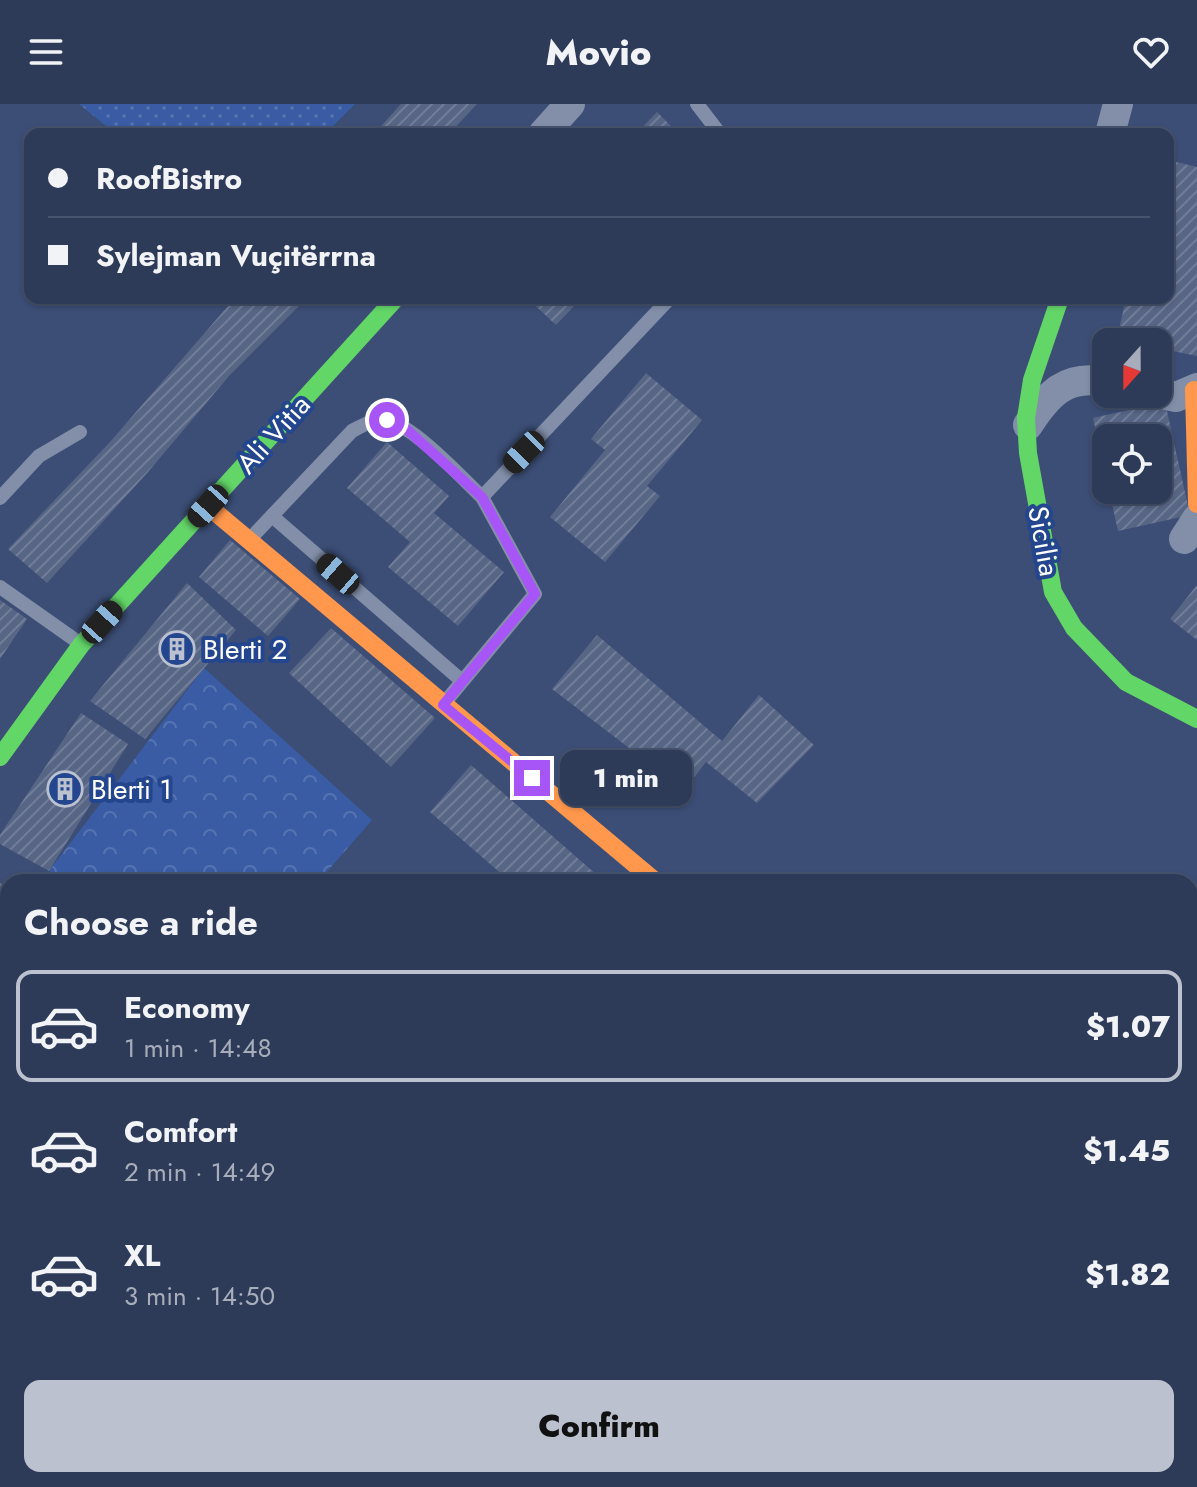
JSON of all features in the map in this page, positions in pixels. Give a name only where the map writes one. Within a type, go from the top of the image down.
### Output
[{"type":"street","points":[[548,128],[570,104]]},
{"type":"street","points":[[1112,128],[1118,104]]},
{"type":"street","name":"Ali Vitia","points":[[0,757],[81,645],[391,304]]},
{"type":"street","name":"Sicilia","points":[[1058,304],[1032,380],[1026,429],[1053,592],[1074,628],[1126,682],[1197,719]]},
{"type":"street","points":[[1026,429],[1056,389],[1092,379]]},
{"type":"street","points":[[1172,396],[1196,389],[1197,504]]},
{"type":"street","points":[[208,506],[249,541],[327,586],[443,705],[646,874]]},
{"type":"lane","points":[[697,104],[715,128]]},
{"type":"lane","points":[[482,497],[664,304]]},
{"type":"lane","points":[[249,541],[352,431],[367,422],[387,420],[404,427],[482,497],[535,594],[443,705]]},
{"type":"lane","points":[[0,498],[39,456],[80,432]]},
{"type":"lane","points":[[272,516],[327,586],[462,681]]},
{"type":"lane","points":[[0,587],[81,645]]},
{"type":"green space","points":[[79,104],[355,104],[331,128],[109,128]]},
{"type":"green space","points":[[204,668],[372,820],[325,874],[56,874],[49,871]]},
{"type":"building","points":[[401,104],[477,104],[455,128],[379,128]]},
{"type":"building","points":[[657,112],[673,128],[642,128]]},
{"type":"building","points":[[1174,161],[1197,167],[1197,356],[1172,351],[1172,328],[1119,328],[1125,304],[1174,304]]},
{"type":"building","points":[[230,304],[301,304],[229,376],[148,472],[47,583],[8,549],[110,442]]},
{"type":"building","points":[[533,304],[576,304],[556,325]]},
{"type":"building","points":[[646,373],[702,420],[647,486],[660,496],[605,562],[550,517],[605,450],[591,439]]},
{"type":"building","points":[[1138,408],[1166,408],[1170,424],[1094,424],[1093,418]]},
{"type":"building","points":[[1172,434],[1190,515],[1118,531],[1112,504],[1172,504]]},
{"type":"building","points":[[387,442],[449,496],[434,513],[504,572],[458,626],[388,567],[410,542],[347,488]]},
{"type":"building","points":[[230,540],[300,599],[268,636],[199,577]]},
{"type":"building","name":"Blerti 2","points":[[187,583],[236,630],[145,739],[90,701]]},
{"type":"building","points":[[1197,585],[1197,640],[1170,619]]},
{"type":"building","points":[[0,600],[27,619],[0,659]]},
{"type":"building","points":[[331,628],[435,718],[391,767],[289,673]]},
{"type":"building","points":[[597,635],[722,741],[759,695],[814,745],[757,803],[706,762],[684,790],[552,689]]},
{"type":"building","name":"Blerti 1","points":[[81,713],[128,744],[49,871],[0,844],[0,835]]},
{"type":"building","points":[[471,765],[596,874],[502,874],[430,812]]},
{"type":"traffic: fast","points":[[0,757],[81,645],[391,304]]},
{"type":"traffic: fast","points":[[1058,304],[1032,380],[1026,418],[1028,453],[1053,592],[1074,628],[1126,682],[1197,719]]},
{"type":"traffic: slow","points":[[1194,390],[1197,504]]},
{"type":"traffic: slow","points":[[208,506],[646,874]]},
{"type":"place","name":"Blerti 2","points":[[177,649]]},
{"type":"place","name":"Blerti 1","points":[[65,789]]},
{"type":"route","points":[[387,420],[404,427],[482,497],[535,594],[443,705],[532,778]]}]
